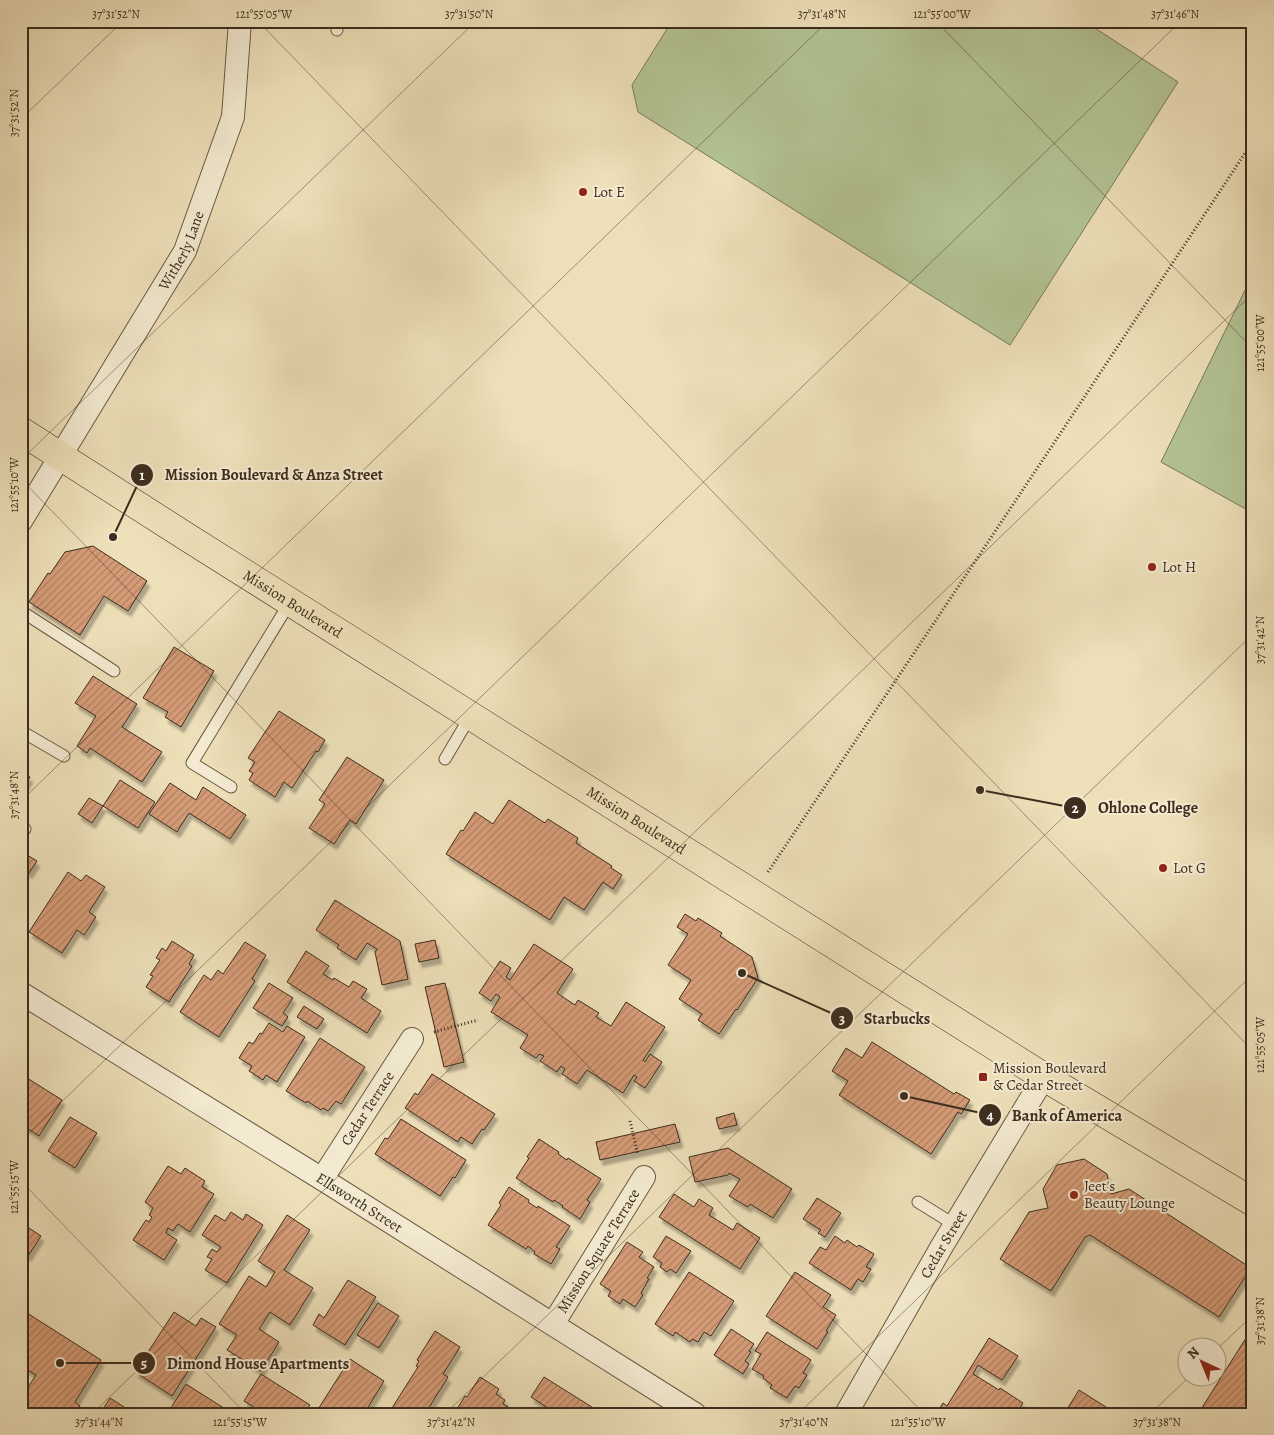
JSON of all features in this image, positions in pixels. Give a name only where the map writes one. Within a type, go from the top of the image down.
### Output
[{"type":"main road","name":"Mission Boulevard","points":[[21,431],[1044,1077],[1253,1202]]},
{"type":"street","name":"Witherly Lane","points":[[22,519],[185,251],[232,116],[240,21]]},
{"type":"street","name":"Ellsworth Street","points":[[21,993],[322,1179],[695,1414]]},
{"type":"street","name":"Cedar Terrace","points":[[322,1179],[412,1039]]},
{"type":"street","name":"Cedar Street","points":[[846,1414],[955,1225],[1044,1077]]},
{"type":"street","name":"Mission Square Terrace","points":[[553,1324],[644,1177]]},
{"type":"lane","points":[[232,787],[192,763],[290,602]]},
{"type":"lane","points":[[21,611],[114,670]]},
{"type":"lane","points":[[445,759],[471,715]]},
{"type":"lane","points":[[21,731],[64,756]]},
{"type":"lane","points":[[918,1202],[955,1225]]},
{"type":"path","points":[[754,893],[1253,141]]},
{"type":"path","points":[[412,1039],[478,1020]]},
{"type":"path","points":[[630,1121],[644,1177]]},
{"type":"green space","points":[[672,21],[1084,21],[1178,82],[1010,345],[638,112],[632,85]]},
{"type":"green space","points":[[1253,274],[1253,513],[1161,462]]},
{"type":"building","points":[[93,546],[147,581],[128,611],[104,596],[80,635],[29,602],[48,573],[50,574],[65,552]]},
{"type":"building","points":[[174,647],[214,671],[181,727],[165,717],[168,712],[143,698]]},
{"type":"building","points":[[93,676],[137,704],[122,727],[162,752],[142,782],[90,748],[87,753],[77,746],[96,716],[75,703]]},
{"type":"building","points":[[279,711],[325,740],[292,788],[284,782],[275,797],[249,780],[253,773],[249,771],[255,762],[248,758]]},
{"type":"building","points":[[347,757],[384,780],[356,824],[350,820],[334,844],[309,828],[325,804],[319,800]]},
{"type":"building","points":[[21,772],[30,777],[21,791]]},
{"type":"building","points":[[120,780],[155,802],[138,828],[103,806]]},
{"type":"building","points":[[170,783],[196,800],[203,787],[246,815],[230,839],[189,813],[177,832],[149,814]]},
{"type":"building","points":[[89,798],[103,806],[92,823],[78,814]]},
{"type":"building","points":[[509,800],[545,823],[548,819],[578,838],[576,843],[612,866],[611,868],[622,875],[613,889],[603,882],[584,910],[564,897],[550,920],[446,854],[475,812],[493,824]]},
{"type":"building","points":[[22,852],[37,861],[29,873],[21,868]]},
{"type":"building","points":[[68,872],[81,881],[86,875],[105,887],[89,912],[96,917],[84,935],[77,930],[62,953],[29,932]]},
{"type":"building","points":[[335,900],[400,941],[408,979],[382,985],[375,952],[377,949],[367,943],[356,960],[337,948],[339,945],[316,930]]},
{"type":"building","points":[[685,914],[696,921],[698,918],[722,933],[720,936],[752,957],[758,978],[719,1034],[698,1020],[702,1014],[679,999],[691,980],[668,965],[688,934],[677,927]]},
{"type":"building","points":[[435,940],[439,958],[419,962],[415,944]]},
{"type":"building","points":[[172,941],[194,955],[189,964],[192,966],[169,1002],[146,987],[153,976],[150,975],[160,960],[156,958],[162,948],[166,951]]},
{"type":"building","points":[[245,942],[266,955],[252,979],[255,981],[219,1037],[180,1012],[204,975],[211,980],[218,970],[223,974]]},
{"type":"building","points":[[534,944],[573,969],[557,993],[575,1005],[578,1000],[599,1013],[596,1017],[611,1026],[626,1002],[665,1027],[643,1060],[645,1062],[650,1054],[662,1062],[645,1088],[634,1081],[637,1077],[634,1075],[623,1093],[587,1070],[577,1084],[562,1074],[565,1069],[561,1066],[557,1072],[540,1061],[544,1056],[539,1054],[536,1058],[520,1048],[528,1035],[491,1012],[500,997],[496,994],[491,1001],[479,993],[500,961],[511,968],[506,977],[510,980]]},
{"type":"building","points":[[306,951],[329,966],[323,974],[349,987],[353,981],[367,989],[361,998],[381,1011],[367,1033],[287,982]]},
{"type":"building","points":[[269,983],[293,998],[283,1013],[288,1017],[282,1026],[253,1008]]},
{"type":"building","points":[[445,983],[464,1062],[444,1067],[425,987]]},
{"type":"building","points":[[304,1006],[324,1019],[317,1029],[297,1017]]},
{"type":"building","points":[[269,1023],[283,1032],[287,1026],[305,1037],[277,1082],[266,1075],[263,1080],[249,1071],[252,1066],[239,1058],[249,1042],[253,1044]]},
{"type":"building","points":[[320,1038],[365,1067],[341,1104],[336,1101],[328,1111],[323,1108],[321,1110],[307,1101],[306,1103],[286,1091]]},
{"type":"building","points":[[872,1042],[954,1094],[956,1092],[970,1100],[961,1114],[958,1112],[931,1154],[839,1095],[848,1081],[832,1071],[846,1048],[862,1058]]},
{"type":"building","points":[[432,1074],[495,1114],[472,1144],[461,1137],[458,1142],[405,1108],[415,1093],[418,1095]]},
{"type":"building","points":[[21,1078],[25,1081],[27,1078],[62,1100],[39,1136],[21,1124]]},
{"type":"building","points":[[734,1113],[737,1125],[719,1129],[716,1118]]},
{"type":"building","points":[[70,1117],[97,1133],[75,1168],[48,1151]]},
{"type":"building","points":[[401,1119],[466,1160],[455,1178],[453,1177],[440,1196],[375,1154],[385,1138],[388,1139]]},
{"type":"building","points":[[675,1124],[680,1142],[600,1160],[596,1142]]},
{"type":"building","points":[[539,1139],[559,1152],[558,1154],[567,1160],[568,1158],[601,1179],[587,1200],[590,1202],[580,1219],[554,1200],[553,1202],[516,1178]]},
{"type":"building","points":[[728,1148],[792,1189],[773,1218],[750,1204],[748,1207],[729,1196],[740,1179],[729,1173],[728,1175],[695,1182],[689,1157]]},
{"type":"building","points":[[1084,1159],[1107,1174],[1111,1194],[1129,1189],[1251,1268],[1219,1317],[1090,1235],[1085,1237],[1051,1291],[1000,1259],[1029,1212],[1048,1208],[1043,1189],[1057,1165]]},
{"type":"building","points":[[168,1166],[181,1174],[185,1168],[205,1181],[202,1187],[214,1194],[190,1232],[178,1224],[173,1231],[168,1228],[166,1233],[177,1240],[164,1260],[133,1240],[146,1220],[149,1222],[152,1217],[149,1215],[153,1208],[145,1202]]},
{"type":"building","points":[[509,1187],[529,1200],[528,1202],[537,1208],[538,1206],[570,1226],[556,1247],[560,1249],[551,1264],[534,1254],[535,1252],[528,1246],[526,1249],[488,1225],[501,1205],[499,1203]]},
{"type":"building","points":[[674,1194],[694,1207],[699,1199],[713,1208],[709,1215],[733,1230],[737,1223],[760,1238],[740,1269],[659,1217]]},
{"type":"building","points":[[817,1198],[841,1213],[825,1237],[818,1233],[821,1230],[803,1219]]},
{"type":"building","points":[[231,1212],[243,1220],[246,1214],[263,1225],[227,1283],[205,1270],[212,1259],[207,1257],[212,1249],[217,1252],[221,1247],[202,1235],[215,1215],[225,1221]]},
{"type":"building","points":[[287,1215],[310,1230],[284,1270],[313,1288],[290,1325],[270,1312],[259,1329],[279,1342],[261,1371],[227,1350],[237,1335],[219,1324],[249,1276],[266,1287],[275,1272],[258,1261]]},
{"type":"building","points":[[23,1224],[41,1236],[28,1256],[21,1252],[21,1226]]},
{"type":"building","points":[[666,1236],[691,1251],[676,1273],[670,1269],[667,1272],[660,1267],[662,1263],[653,1257]]},
{"type":"building","points":[[835,1236],[845,1243],[847,1240],[857,1247],[859,1245],[874,1254],[866,1267],[871,1269],[863,1282],[858,1279],[851,1290],[809,1263],[820,1247],[826,1250]]},
{"type":"building","points":[[627,1242],[643,1252],[639,1257],[654,1267],[641,1293],[643,1295],[635,1307],[623,1299],[620,1304],[608,1296],[611,1291],[600,1284]]},
{"type":"building","points":[[689,1272],[734,1301],[711,1336],[704,1332],[698,1342],[692,1339],[690,1342],[675,1332],[673,1336],[655,1324]]},
{"type":"building","points":[[795,1272],[831,1295],[823,1307],[836,1315],[817,1349],[766,1316]]},
{"type":"building","points":[[348,1280],[376,1297],[345,1345],[313,1325],[319,1314],[324,1318]]},
{"type":"building","points":[[378,1303],[399,1316],[379,1348],[357,1335]]},
{"type":"building","points":[[174,1312],[196,1326],[201,1318],[216,1327],[172,1396],[135,1372]]},
{"type":"building","points":[[27,1313],[101,1360],[75,1402],[80,1406],[74,1414],[21,1414],[21,1398],[36,1375],[21,1366],[21,1322]]},
{"type":"building","points":[[1253,1327],[1253,1411],[1251,1414],[1198,1414],[1214,1388],[1226,1388],[1226,1370]]},
{"type":"building","points":[[731,1329],[754,1344],[745,1361],[749,1364],[743,1374],[714,1355]]},
{"type":"building","points":[[435,1331],[460,1347],[443,1374],[448,1377],[425,1414],[401,1414],[392,1408],[418,1367],[416,1366],[419,1361],[417,1360]]},
{"type":"building","points":[[767,1332],[811,1360],[803,1373],[807,1375],[799,1388],[795,1386],[787,1398],[770,1388],[772,1385],[763,1378],[764,1376],[752,1369],[761,1354],[755,1351]]},
{"type":"building","points":[[989,1338],[1018,1356],[1002,1380],[978,1365],[973,1374],[1023,1403],[1017,1412],[1019,1414],[936,1414],[943,1403],[947,1406]]},
{"type":"building","points":[[350,1359],[384,1381],[364,1414],[315,1414]]},
{"type":"building","points":[[261,1374],[310,1405],[304,1414],[265,1414],[244,1401]]},
{"type":"building","points":[[480,1377],[499,1389],[496,1394],[505,1400],[503,1404],[515,1411],[514,1414],[454,1414]]},
{"type":"building","points":[[544,1377],[603,1414],[557,1414],[531,1397]]},
{"type":"building","points":[[186,1384],[230,1412],[229,1414],[167,1414]]},
{"type":"building","points":[[1079,1390],[1117,1414],[1064,1414]]},
{"type":"building","points":[[110,1398],[135,1414],[100,1414]]},
{"type":"place","name":"Lot E","points":[[583,192]]},
{"type":"place","name":"Mission Boulevard & Anza Street","points":[[113,537]]},
{"type":"place","name":"Lot H","points":[[1152,567]]},
{"type":"place","name":"Ohlone College","points":[[980,790]]},
{"type":"place","name":"Lot G","points":[[1163,868]]},
{"type":"place","name":"Starbucks","points":[[742,973]]},
{"type":"place","name":"Mission Boulevard & Cedar Street","points":[[983,1077]]},
{"type":"place","name":"Bank of America","points":[[904,1096]]},
{"type":"place","name":"Jeet's Beauty Lounge","points":[[1074,1195]]},
{"type":"place","name":"Dimond House Apartments","points":[[60,1363]]}]
